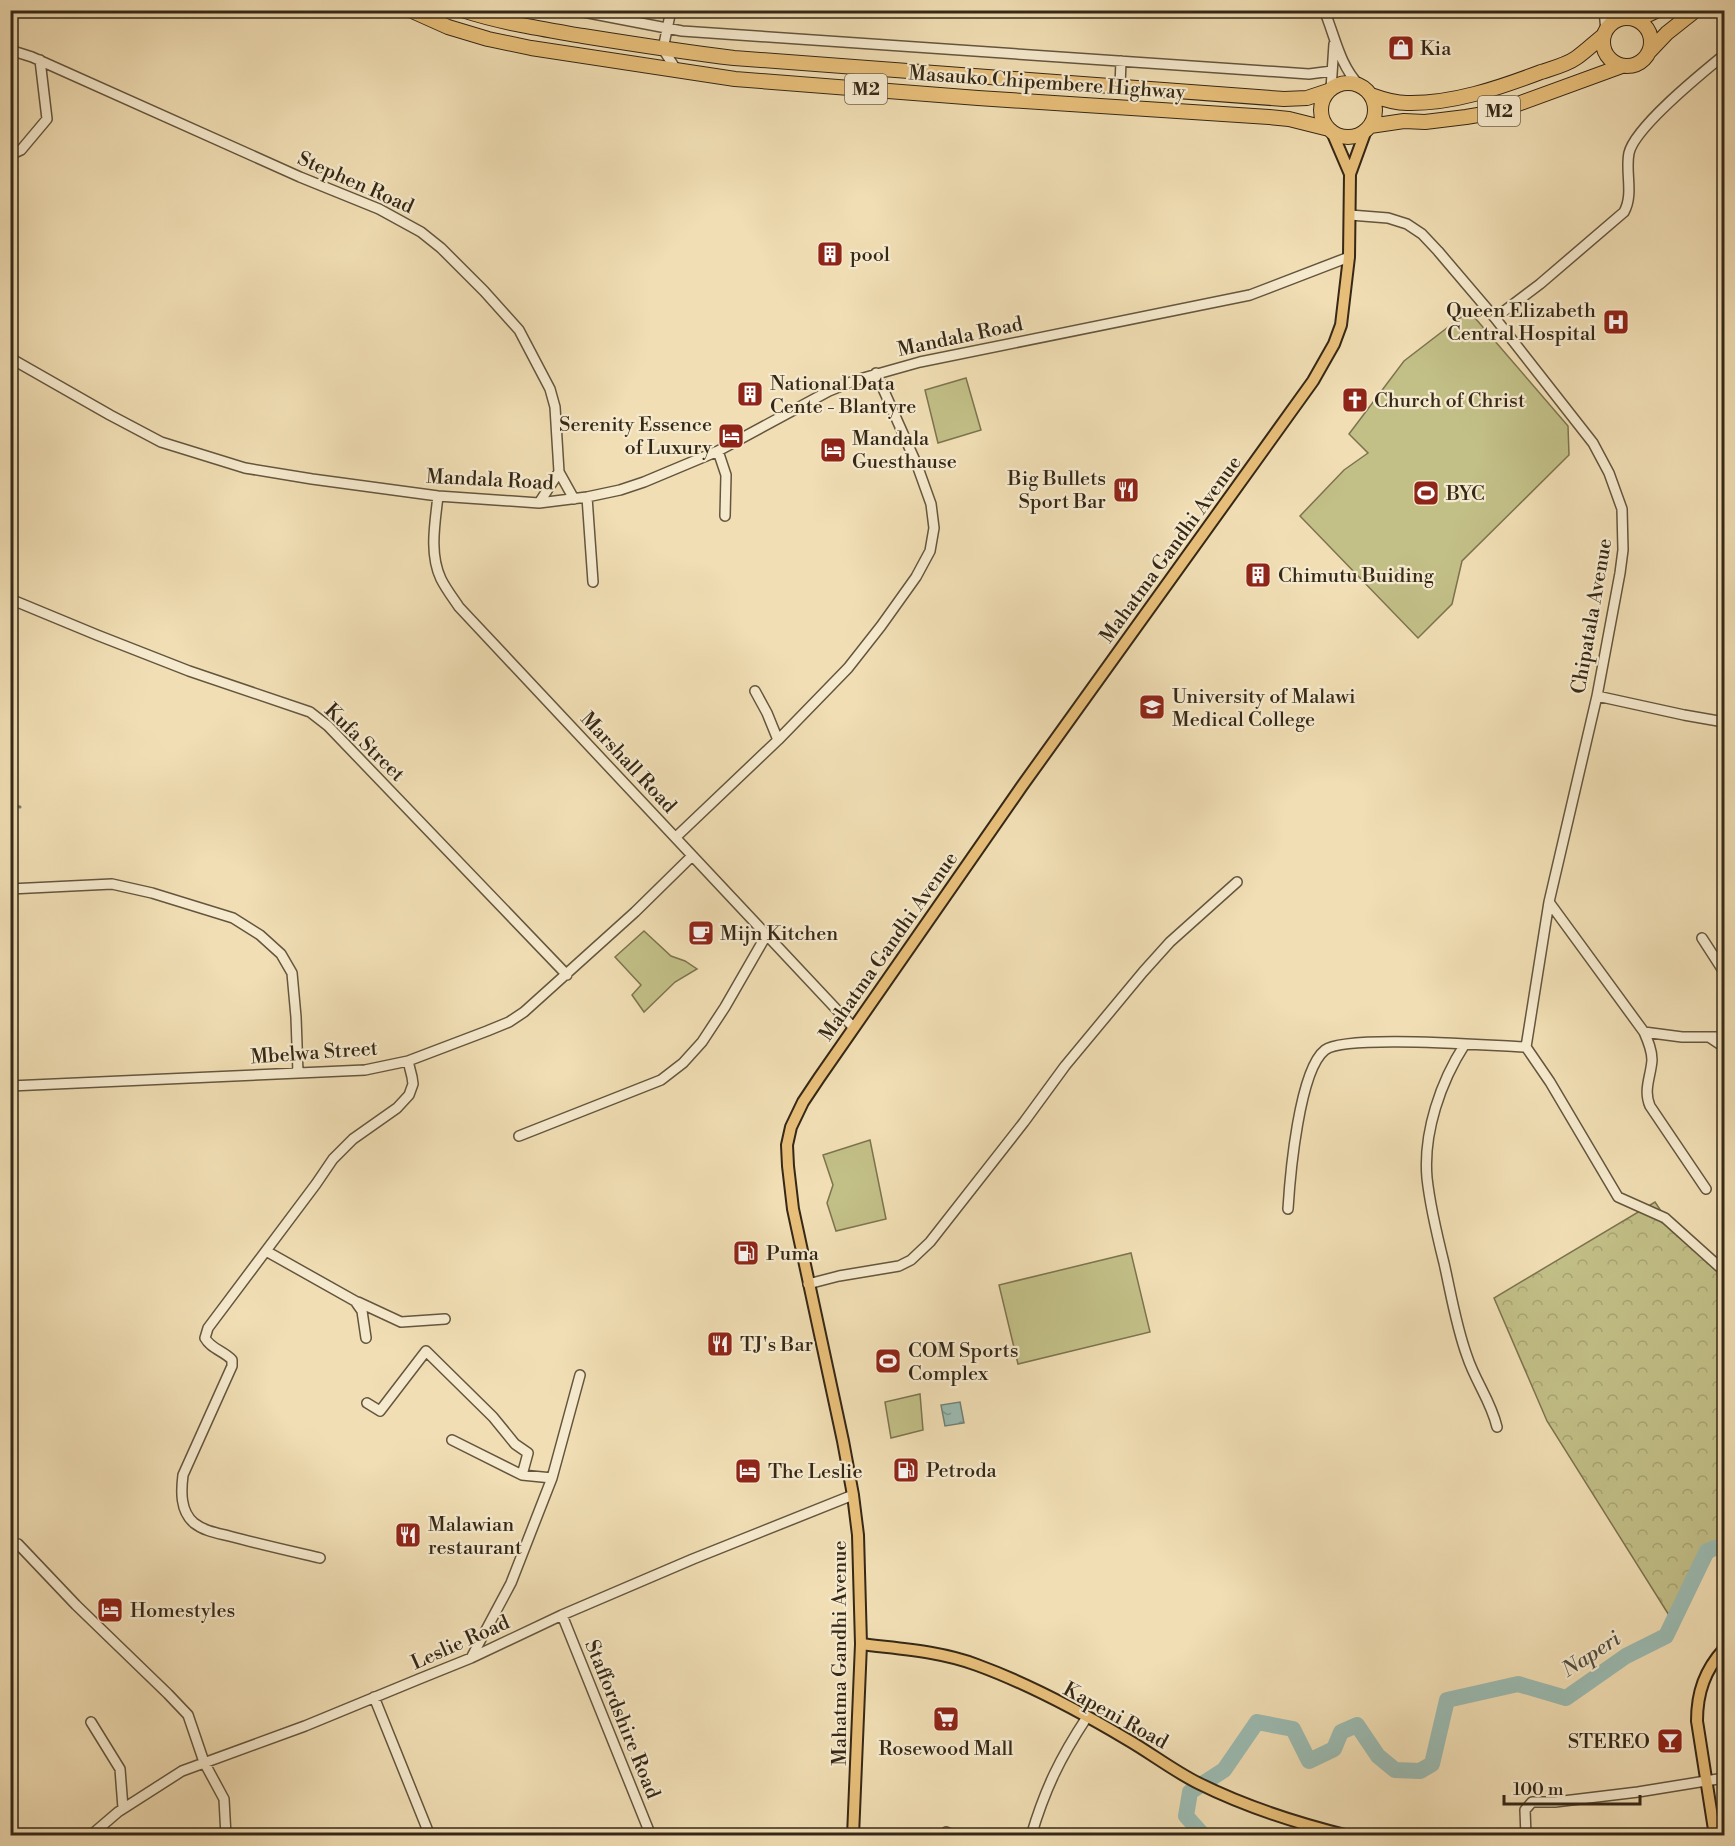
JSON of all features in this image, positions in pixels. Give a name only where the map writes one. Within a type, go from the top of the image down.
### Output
[{"type":"highway","name":"Masauko Chipembere Highway","points":[[410,10],[448,27],[488,39],[735,79],[1289,119],[1330,131]]},
{"type":"highway","name":"Masauko Chipembere Highway","points":[[462,10],[492,20],[534,28],[663,50],[734,58],[1284,99],[1307,98],[1330,90]]},
{"type":"highway","name":"M2","points":[[1330,90],[1344,83],[1359,85],[1371,95],[1405,103],[1425,102],[1489,90],[1575,59],[1618,20],[1658,10]]},
{"type":"highway","name":"M2","points":[[1330,131],[1346,137],[1360,134],[1368,128],[1404,121],[1425,122],[1496,112],[1622,66],[1637,64],[1667,33],[1696,10]]},
{"type":"highway","points":[[1632,17],[1648,31],[1651,38],[1648,53]]},
{"type":"highway","points":[[1605,33],[1604,50],[1614,63],[1622,66]]},
{"type":"highway","points":[[1330,90],[1323,98],[1321,114],[1330,131]]},
{"type":"highway","points":[[1368,128],[1374,116],[1371,95]]},
{"type":"main road","name":"Mahatma Gandhi Avenue","points":[[853,1836],[861,1644],[858,1535],[853,1496],[793,1209],[787,1145],[792,1127],[803,1102],[853,1027],[1028,777],[1313,381],[1334,344],[1341,325],[1349,257],[1350,174],[1368,128]]},
{"type":"main road","name":"Mahatma Gandhi Avenue","points":[[1330,131],[1350,174]]},
{"type":"main road","name":"Kapeni Road","points":[[861,1644],[941,1654],[976,1665],[1087,1717],[1198,1783],[1257,1809],[1303,1825],[1348,1836]]},
{"type":"main road","points":[[1715,1836],[1697,1721],[1697,1707],[1699,1690],[1706,1674],[1714,1660],[1725,1649]]},
{"type":"street","points":[[573,10],[682,31],[1309,74],[1332,71]]},
{"type":"street","points":[[671,10],[663,50],[677,71]]},
{"type":"street","points":[[1324,10],[1344,64],[1359,85]]},
{"type":"street","points":[[1604,10],[1605,33]]},
{"type":"street","points":[[1330,90],[1334,38]]},
{"type":"street","name":"Stephen Road","points":[[10,50],[39,60],[300,177],[379,209],[421,232],[441,248],[519,330],[550,389],[555,407],[559,472],[574,499]]},
{"type":"street","points":[[1494,318],[1540,284],[1624,212],[1628,204],[1629,154],[1638,134],[1704,71],[1725,55]]},
{"type":"street","points":[[10,155],[21,150],[47,118],[39,60]]},
{"type":"street","points":[[1120,86],[1121,61]]},
{"type":"street","name":"Chipatala Avenue","points":[[1350,215],[1388,218],[1407,224],[1422,234],[1438,251],[1593,443],[1613,482],[1622,509],[1623,550],[1620,573],[1597,696],[1549,902],[1526,1047]]},
{"type":"street","name":"Mandala Road","points":[[10,358],[161,442],[245,468],[438,496],[539,503],[587,497],[644,482],[718,451],[829,391],[876,374],[920,362],[1250,295],[1349,257]]},
{"type":"street","points":[[676,837],[778,740],[848,668],[916,577],[930,551],[934,528],[931,504],[917,465],[876,374]]},
{"type":"street","points":[[718,451],[726,475],[725,516]]},
{"type":"street","points":[[539,503],[559,472]]},
{"type":"street","name":"Marshall Road","points":[[438,496],[434,533],[435,560],[441,578],[459,607],[853,1027]]},
{"type":"street","points":[[587,497],[593,582]]},
{"type":"street","name":"Kufa Street","points":[[10,599],[189,671],[310,712],[328,726],[567,975]]},
{"type":"street","points":[[755,691],[778,740]]},
{"type":"street","points":[[1597,696],[1725,722]]},
{"type":"street","name":"Mbelwa Street","points":[[10,1086],[365,1070],[408,1061],[509,1022],[524,1012],[567,975],[692,856]]},
{"type":"street","points":[[808,1284],[839,1276],[899,1266],[911,1260],[930,1242],[1065,1066],[1137,979],[1170,942],[1237,882]]},
{"type":"street","points":[[10,889],[112,884],[152,892],[233,918],[260,935],[281,954],[292,973],[298,1073]]},
{"type":"street","points":[[1549,902],[1644,1032],[1652,1059],[1647,1098],[1650,1106],[1706,1189]]},
{"type":"street","points":[[519,1137],[661,1080],[683,1063],[702,1042],[725,1007],[766,934]]},
{"type":"street","points":[[1702,938],[1725,972]]},
{"type":"street","points":[[1644,1032],[1682,1037],[1725,1037]]},
{"type":"street","points":[[1709,1037],[1725,1047]]},
{"type":"street","points":[[1288,1209],[1294,1141],[1312,1066],[1326,1049],[1344,1044],[1410,1042],[1526,1047],[1550,1082],[1618,1197],[1674,1224],[1725,1271]]},
{"type":"street","points":[[1465,1044],[1453,1065],[1438,1102],[1426,1152],[1427,1177],[1458,1326],[1467,1358],[1494,1412],[1497,1427]]},
{"type":"street","points":[[320,1558],[203,1529],[193,1522],[186,1512],[181,1488],[183,1475],[232,1366],[232,1360],[208,1343],[205,1338],[208,1329],[333,1159],[353,1139],[397,1108],[410,1095],[412,1077],[408,1061]]},
{"type":"street","points":[[266,1251],[355,1301],[401,1322],[445,1319]]},
{"type":"street","points":[[355,1301],[362,1311],[366,1338]]},
{"type":"street","points":[[367,1403],[380,1411],[426,1351],[493,1417],[515,1444],[528,1453],[522,1475]]},
{"type":"street","points":[[471,1658],[511,1583],[552,1478],[580,1376]]},
{"type":"street","points":[[452,1440],[522,1475],[552,1478]]},
{"type":"street","name":"Leslie Road","points":[[95,1833],[123,1808],[182,1771],[374,1698],[471,1658],[562,1615],[703,1555],[853,1496]]},
{"type":"street","points":[[18,1544],[190,1719],[204,1762],[224,1799],[226,1836]]},
{"type":"street","name":"Staffordshire Road","points":[[562,1615],[651,1836]]},
{"type":"street","points":[[374,1698],[430,1836]]},
{"type":"street","points":[[1031,1836],[1042,1800],[1054,1772],[1066,1748],[1087,1717]]},
{"type":"street","points":[[91,1722],[120,1768],[123,1808]]},
{"type":"street","points":[[1526,1836],[1525,1810],[1532,1802],[1555,1802],[1638,1792],[1725,1778]]},
{"type":"green space","name":"BYC","points":[[1469,311],[1568,426],[1569,455],[1462,561],[1452,604],[1418,638],[1300,516],[1344,470],[1368,453],[1349,434],[1404,361]]},
{"type":"green space","points":[[966,378],[981,430],[938,443],[925,390]]},
{"type":"green space","points":[[644,931],[671,956],[697,969],[675,982],[644,1012],[632,995],[641,985],[615,957]]},
{"type":"green space","points":[[870,1140],[886,1219],[836,1231],[827,1203],[833,1185],[823,1155]]},
{"type":"green space","points":[[1655,1202],[1661,1211],[1724,1270],[1724,1550],[1707,1561],[1672,1620],[1547,1421],[1494,1298]]},
{"type":"green space","points":[[1131,1253],[1150,1332],[1018,1364],[999,1285]]},
{"type":"green space","points":[[920,1394],[923,1430],[891,1438],[885,1402]]},
{"type":"water","points":[[960,1402],[964,1423],[945,1426],[941,1405]]},
{"type":"waterway","points":[[10,805],[20,807]]},
{"type":"waterway","name":"Naperi","points":[[1204,1836],[1186,1816],[1190,1792],[1224,1770],[1257,1722],[1293,1729],[1309,1761],[1334,1749],[1341,1732],[1357,1725],[1378,1756],[1395,1770],[1420,1771],[1432,1764],[1447,1700],[1518,1684],[1566,1698],[1626,1656],[1666,1636],[1707,1551],[1724,1545]]},
{"type":"place","name":"Kia","points":[[1401,48]]},
{"type":"place","name":"pool","points":[[830,254]]},
{"type":"place","name":"Queen Elizabeth Central Hospital","points":[[1616,322]]},
{"type":"place","name":"National Data Cente - Blantyre","points":[[750,394]]},
{"type":"place","name":"Church of Christ","points":[[1355,400]]},
{"type":"place","name":"Serenity Essence of Luxury","points":[[731,436]]},
{"type":"place","name":"Mandala Guesthause","points":[[833,450]]},
{"type":"place","name":"Big Bullets Sport Bar","points":[[1126,490]]},
{"type":"place","name":"BYC","points":[[1426,493]]},
{"type":"place","name":"Chimutu Buiding","points":[[1258,575]]},
{"type":"place","name":"University of Malawi Medical College","points":[[1152,707]]},
{"type":"place","name":"Mijn Kitchen","points":[[701,933]]},
{"type":"place","name":"Puma","points":[[746,1253]]},
{"type":"place","name":"TJ's Bar","points":[[720,1344]]},
{"type":"place","name":"COM Sports Complex","points":[[888,1361]]},
{"type":"place","name":"Petroda","points":[[906,1470]]},
{"type":"place","name":"The Leslie","points":[[748,1471]]},
{"type":"place","name":"Malawian restaurant","points":[[408,1535]]},
{"type":"place","name":"Homestyles","points":[[110,1610]]},
{"type":"place","name":"Rosewood Mall","points":[[946,1719]]},
{"type":"place","name":"STEREO","points":[[1670,1741]]}]
